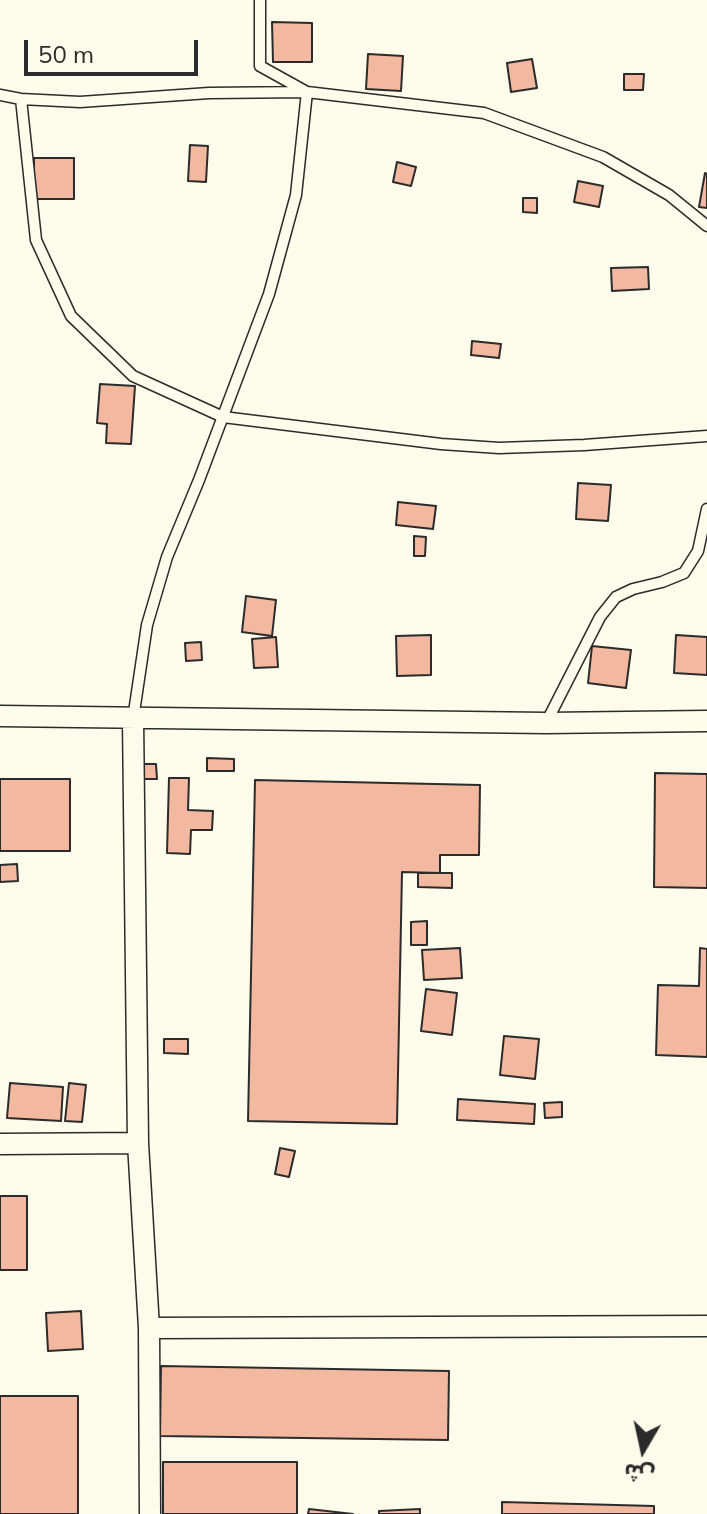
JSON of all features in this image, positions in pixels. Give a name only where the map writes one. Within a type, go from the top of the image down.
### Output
[{"type":"street","points":[[0,716],[546,723],[707,721]]},
{"type":"street","points":[[133,719],[138,1143],[149,1328],[150,1514]]},
{"type":"street","points":[[0,1144],[138,1143]]},
{"type":"street","points":[[149,1328],[707,1326]]},
{"type":"lane","points":[[260,0],[260,66],[307,92]]},
{"type":"lane","points":[[133,719],[147,625],[167,557],[269,294],[296,195],[307,92]]},
{"type":"lane","points":[[0,95],[80,102],[209,93],[307,92],[484,113],[603,157],[669,195],[707,226]]},
{"type":"lane","points":[[21,99],[36,240],[71,316],[133,376],[223,417],[441,444],[499,448],[707,436]]},
{"type":"lane","points":[[546,723],[600,617],[616,597],[684,573],[698,551],[707,509]]},
{"type":"building","points":[[272,22],[312,23],[312,62],[273,62]]},
{"type":"building","points":[[368,54],[403,56],[401,91],[366,89]]},
{"type":"building","points":[[532,59],[537,88],[511,92],[507,63]]},
{"type":"building","points":[[624,74],[644,74],[643,90],[624,90]]},
{"type":"building","points":[[190,145],[208,146],[206,182],[188,181]]},
{"type":"building","points":[[34,158],[74,158],[74,199],[34,199]]},
{"type":"building","points":[[397,162],[416,167],[411,186],[393,182]]},
{"type":"building","points":[[707,174],[707,208],[699,207]]},
{"type":"building","points":[[578,181],[603,186],[599,207],[574,202]]},
{"type":"building","points":[[523,198],[537,198],[537,213],[523,212]]},
{"type":"building","points":[[648,267],[649,289],[612,291],[611,268]]},
{"type":"building","points":[[472,341],[501,344],[499,358],[471,355]]},
{"type":"building","points":[[100,384],[135,386],[131,444],[106,443],[107,424],[97,423]]},
{"type":"building","points":[[578,483],[611,485],[608,521],[576,519]]},
{"type":"building","points":[[398,502],[436,506],[433,529],[396,525]]},
{"type":"building","points":[[414,536],[426,537],[425,556],[414,556]]},
{"type":"building","points":[[246,596],[276,600],[272,636],[242,632]]},
{"type":"building","points":[[431,635],[431,675],[397,676],[396,636]]},
{"type":"building","points":[[676,635],[707,637],[707,675],[674,673]]},
{"type":"building","points":[[276,637],[278,667],[254,668],[252,639]]},
{"type":"building","points":[[201,642],[202,660],[186,661],[185,643]]},
{"type":"building","points":[[592,646],[631,650],[626,688],[588,683]]},
{"type":"building","points":[[207,758],[234,759],[234,771],[207,771]]},
{"type":"building","points":[[143,764],[156,764],[157,779],[143,779]]},
{"type":"building","points":[[655,773],[707,774],[707,888],[654,887]]},
{"type":"building","points":[[169,778],[189,778],[188,810],[213,811],[212,830],[191,830],[190,854],[167,853]]},
{"type":"building","points":[[0,779],[70,779],[70,851],[0,851]]},
{"type":"building","points":[[255,780],[480,785],[479,855],[440,855],[440,873],[402,872],[397,1124],[248,1121]]},
{"type":"building","points":[[17,864],[18,881],[0,882],[0,865]]},
{"type":"building","points":[[418,873],[452,873],[452,888],[418,887]]},
{"type":"building","points":[[427,921],[427,945],[411,945],[411,922]]},
{"type":"building","points":[[460,948],[462,978],[424,980],[422,950]]},
{"type":"building","points":[[700,948],[707,949],[707,1057],[656,1055],[658,985],[699,986]]},
{"type":"building","points":[[426,989],[457,993],[452,1035],[421,1031]]},
{"type":"building","points":[[504,1036],[539,1039],[535,1079],[500,1075]]},
{"type":"building","points":[[164,1039],[188,1039],[188,1054],[164,1053]]},
{"type":"building","points":[[10,1083],[63,1087],[61,1121],[7,1118]]},
{"type":"building","points":[[69,1083],[86,1085],[82,1122],[65,1121]]},
{"type":"building","points":[[458,1099],[535,1104],[534,1124],[457,1120]]},
{"type":"building","points":[[562,1102],[562,1117],[545,1118],[544,1103]]},
{"type":"building","points":[[280,1148],[295,1151],[289,1177],[275,1174]]},
{"type":"building","points":[[0,1196],[27,1196],[27,1270],[0,1270]]},
{"type":"building","points":[[81,1311],[83,1349],[48,1351],[46,1313]]},
{"type":"building","points":[[161,1366],[449,1371],[448,1440],[160,1436]]},
{"type":"building","points":[[0,1396],[78,1396],[78,1514],[0,1514]]},
{"type":"building","points":[[163,1462],[297,1462],[297,1514],[163,1514]]},
{"type":"building","points":[[502,1502],[654,1506],[654,1514],[502,1514]]},
{"type":"building","points":[[309,1509],[353,1514],[308,1514]]},
{"type":"building","points":[[420,1509],[420,1514],[379,1514],[379,1511]]}]
